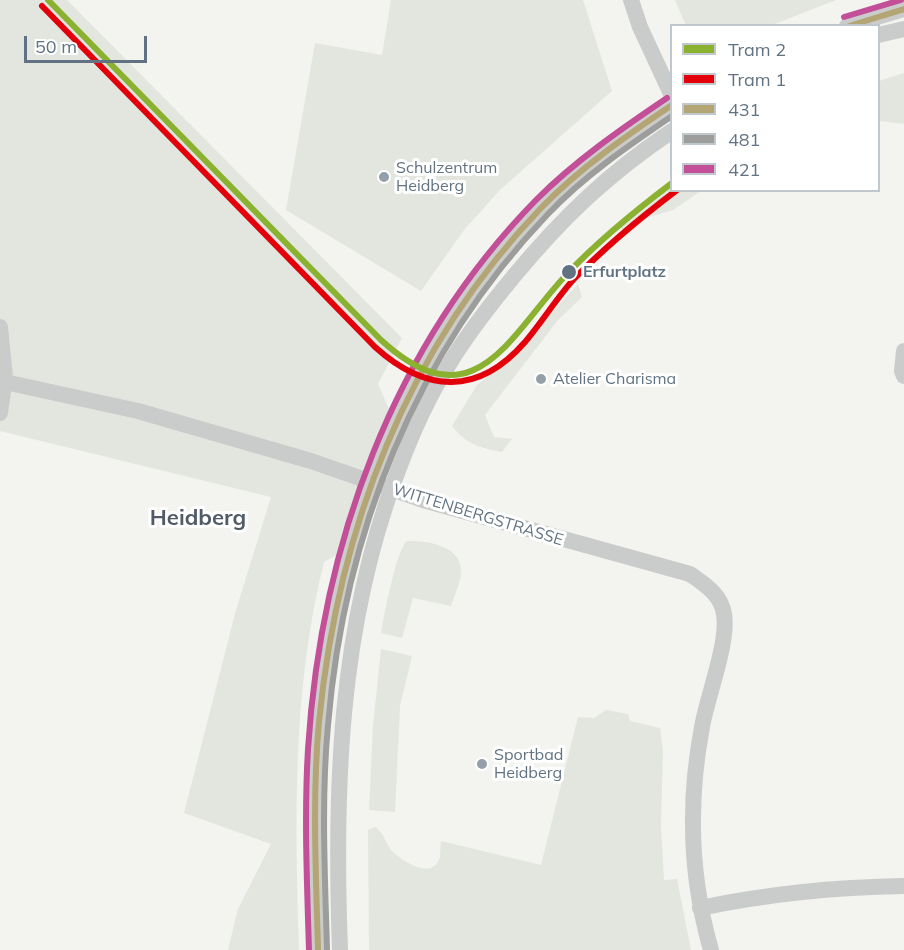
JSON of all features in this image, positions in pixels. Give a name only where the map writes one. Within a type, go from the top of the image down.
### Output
[{"type":"street","points":[[631,0],[640,27],[670,92]]},
{"type":"street","points":[[854,24],[904,9]]},
{"type":"street","points":[[880,35],[904,28]]},
{"type":"street","points":[[318,950],[314,841],[323,680],[336,595],[346,554],[391,429],[410,388],[442,331],[480,278],[541,207],[576,175],[670,106]]},
{"type":"street","points":[[340,950],[338,840],[342,720],[359,597],[368,558],[411,438],[443,374],[483,314],[554,227],[599,186],[670,133]]},
{"type":"street","points":[[0,327],[5,382],[0,413]]},
{"type":"street","points":[[904,351],[902,364],[904,376]]},
{"type":"street","name":"WITTENBERGSTRASSE","points":[[5,382],[138,411],[311,461],[391,489],[559,539],[690,574],[720,599],[725,616],[724,634],[702,726],[693,783],[694,852],[700,908]]},
{"type":"street","points":[[711,950],[700,908],[769,895],[860,886],[904,886]]},
{"type":"shaded area","points":[[0,0],[67,0],[402,338],[378,384],[389,409],[348,515],[337,555],[324,562],[314,610],[306,658],[298,755],[299,950],[228,950],[238,909],[271,844],[184,813],[236,610],[271,497],[0,431]]},
{"type":"shaded area","name":"Schulzentrum Heidberg","points":[[391,0],[583,0],[612,91],[501,189],[464,230],[421,291],[286,210],[315,43],[382,55]]},
{"type":"shaded area","points":[[675,0],[836,0],[775,24],[685,24]]},
{"type":"shaded area","points":[[904,73],[904,124],[880,121],[880,81]]},
{"type":"shaded area","points":[[670,189],[670,192],[700,192],[673,210],[646,218],[626,235],[621,228]]},
{"type":"shaded area","points":[[578,284],[582,297],[558,320],[485,415],[494,437],[512,439],[502,452],[480,447],[468,441],[452,426],[477,385],[504,365]]},
{"type":"shaded area","points":[[407,541],[434,544],[450,551],[460,564],[461,574],[451,606],[413,598],[402,638],[381,633],[395,570]]},
{"type":"shaded area","points":[[381,649],[412,656],[400,706],[395,812],[369,810],[373,726]]},
{"type":"shaded area","points":[[606,710],[628,714],[630,721],[660,728],[663,751],[661,826],[664,880],[677,879],[691,950],[369,950],[368,830],[375,827],[381,832],[395,854],[408,863],[423,868],[435,866],[439,860],[441,841],[541,865],[578,717],[594,718]]},
{"type":"tram line","name":"2","points":[[48,0],[381,340],[414,364],[442,374],[466,373],[488,362],[508,344],[579,261],[644,204],[670,184]]},
{"type":"tram line","name":"1","points":[[42,6],[375,347],[394,362],[413,373],[432,380],[452,382],[470,379],[489,372],[507,360],[525,342],[573,280],[623,233],[674,192]]},
{"type":"transit line","name":"421","points":[[844,17],[901,0]]},
{"type":"transit line","name":"431","points":[[855,24],[904,9]]},
{"type":"transit line","name":"421","points":[[309,950],[306,799],[308,749],[316,673],[329,598],[348,525],[373,454],[404,385],[441,319],[485,257],[536,200],[566,172],[667,98]]},
{"type":"transit line","name":"431","points":[[318,950],[316,779],[319,722],[328,651],[343,580],[362,512],[387,445],[417,381],[452,320],[494,262],[542,207],[572,179],[670,106]]},
{"type":"transit line","name":"481","points":[[327,950],[325,781],[328,725],[337,654],[350,584],[370,516],[394,450],[424,386],[460,326],[501,268],[548,214],[576,187],[670,117]]},
{"type":"place","name":"Schulzentrum Heidberg","points":[[384,177]]},
{"type":"place","name":"Erfurtplatz","points":[[569,272]]},
{"type":"place","name":"Atelier Charisma","points":[[541,379]]},
{"type":"place","name":"Sportbad Heidberg","points":[[482,764]]},
{"type":"district","name":"Heidberg","points":[[198,518]]}]
